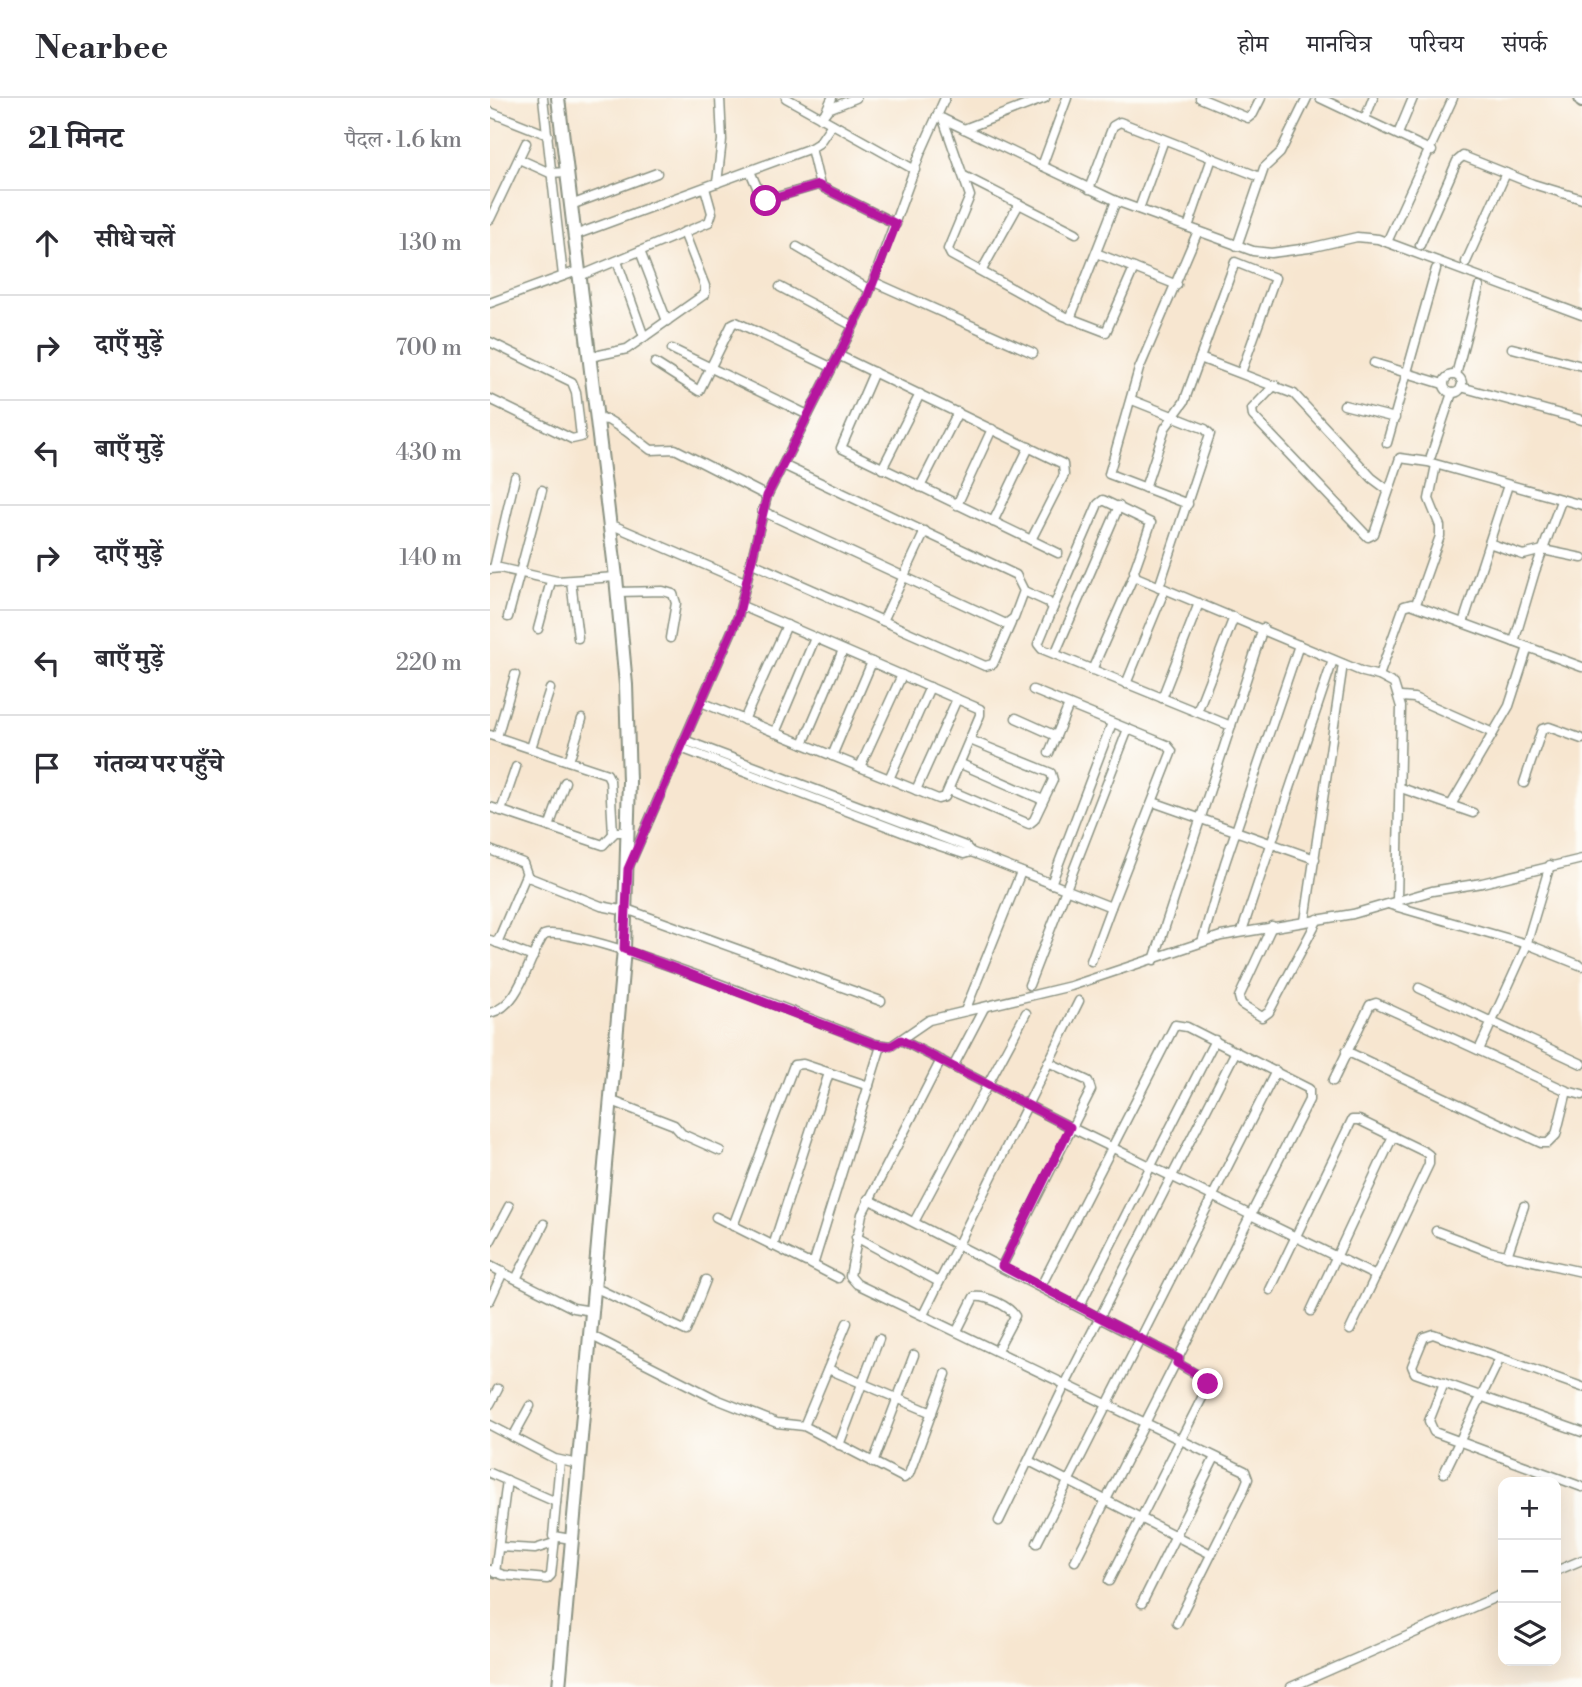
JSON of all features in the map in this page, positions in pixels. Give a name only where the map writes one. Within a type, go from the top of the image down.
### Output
[{"type":"street","points":[[543,98],[548,135],[572,205],[575,235],[574,274]]},
{"type":"street","points":[[558,98],[560,173],[574,274],[590,357],[590,417],[610,524],[610,577],[617,592],[628,724],[622,831]]},
{"type":"street","points":[[717,183],[722,140],[720,98]]},
{"type":"street","points":[[786,98],[824,115],[832,124],[915,170]]},
{"type":"street","points":[[824,115],[832,98]]},
{"type":"street","points":[[824,115],[856,98]]},
{"type":"street","points":[[559,1687],[561,1539],[569,1463],[590,1335],[585,1311],[594,1287],[612,1101],[621,910],[628,869],[741,606],[767,496],[872,286],[915,170],[940,118],[945,98]]},
{"type":"street","points":[[964,128],[1045,98]]},
{"type":"street","points":[[1042,166],[1067,98]]},
{"type":"street","points":[[1205,99],[1248,118],[1261,98]]},
{"type":"street","points":[[1237,246],[1260,177],[1267,164],[1280,153],[1307,98]]},
{"type":"street","points":[[1320,98],[1432,150]]},
{"type":"street","points":[[1365,119],[1373,98]]},
{"type":"street","points":[[1398,134],[1413,98]]},
{"type":"street","points":[[1387,242],[1432,150],[1453,98]]},
{"type":"street","points":[[490,112],[548,135]]},
{"type":"street","points":[[940,118],[1116,201],[1250,250],[1260,252],[1309,248],[1357,237],[1387,242],[1582,315]]},
{"type":"street","points":[[940,118],[964,176],[969,200],[948,248],[951,254],[1070,319],[1103,332],[1108,331],[1134,268]]},
{"type":"street","points":[[1089,189],[1116,123],[1124,123],[1260,177]]},
{"type":"street","points":[[575,235],[811,148],[819,143],[832,124]]},
{"type":"street","points":[[1139,209],[1164,140]]},
{"type":"street","points":[[490,219],[526,143]]},
{"type":"street","points":[[811,148],[820,186]]},
{"type":"street","points":[[1420,244],[1459,157],[1466,157],[1582,199]]},
{"type":"street","points":[[1188,227],[1212,158]]},
{"type":"street","points":[[519,159],[560,173]]},
{"type":"street","points":[[750,171],[763,201],[814,184],[896,224]]},
{"type":"street","points":[[572,205],[657,173]]},
{"type":"street","points":[[1466,262],[1506,173]]},
{"type":"street","points":[[964,176],[1076,233]]},
{"type":"street","points":[[490,303],[617,261],[712,219],[705,188]]},
{"type":"street","points":[[1070,319],[1116,201]]},
{"type":"street","points":[[982,270],[1019,204]]},
{"type":"street","points":[[590,357],[623,351],[706,290],[684,232]]},
{"type":"street","points":[[1188,504],[1109,474],[1147,349],[1198,232]]},
{"type":"street","points":[[797,247],[872,286],[1033,353]]},
{"type":"street","points":[[1244,265],[1250,250]]},
{"type":"street","points":[[640,251],[667,321]]},
{"type":"street","points":[[1254,269],[1260,252]]},
{"type":"street","points":[[1096,253],[1177,285]]},
{"type":"street","points":[[617,261],[645,337]]},
{"type":"street","points":[[1145,488],[1165,428],[1184,402],[1235,262],[1274,276],[1275,281],[1241,373]]},
{"type":"street","points":[[1387,443],[1436,269]]},
{"type":"street","points":[[780,286],[853,326]]},
{"type":"street","points":[[1456,375],[1479,287]]},
{"type":"street","points":[[655,363],[697,391],[712,368],[732,324],[736,322],[831,368]]},
{"type":"street","points":[[490,342],[572,382],[590,417],[626,430],[651,450],[675,449],[767,496]]},
{"type":"street","points":[[1512,348],[1582,366]]},
{"type":"street","points":[[673,349],[808,415]]},
{"type":"street","points":[[838,355],[1059,461],[1065,469],[1031,540]]},
{"type":"street","points":[[1200,358],[1294,394],[1372,478],[1388,490]]},
{"type":"street","points":[[1374,363],[1443,384],[1452,393]]},
{"type":"street","points":[[874,372],[841,448],[1058,553]]},
{"type":"street","points":[[1443,384],[1447,376],[1456,375]]},
{"type":"street","points":[[1432,456],[1452,393],[1461,387],[1462,381],[1456,375]]},
{"type":"street","points":[[1275,385],[1252,409],[1253,416],[1368,537],[1374,534],[1399,459],[1436,465],[1582,505]]},
{"type":"street","points":[[1461,387],[1582,421]]},
{"type":"street","points":[[882,469],[920,394]]},
{"type":"street","points":[[490,399],[577,440],[590,417]]},
{"type":"street","points":[[1126,684],[1162,588],[1210,434],[1173,415],[1132,400]]},
{"type":"street","points":[[1345,405],[1395,418]]},
{"type":"street","points":[[920,487],[958,412]]},
{"type":"street","points":[[957,505],[992,429]]},
{"type":"street","points":[[993,522],[1029,447]]},
{"type":"street","points":[[750,562],[989,667],[993,664],[1024,591],[1020,580],[1010,571],[783,465]]},
{"type":"street","points":[[1416,604],[1440,536],[1440,526],[1429,499],[1436,465]]},
{"type":"street","points":[[515,477],[492,569],[551,581],[610,577]]},
{"type":"street","points":[[1462,623],[1508,485]]},
{"type":"street","points":[[508,617],[522,574],[542,490]]},
{"type":"street","points":[[1092,670],[1134,575],[1152,523],[1103,500],[1098,504],[1038,644],[1092,670],[1231,726]]},
{"type":"street","points":[[1514,642],[1561,501]]},
{"type":"street","points":[[1055,654],[1119,506]]},
{"type":"street","points":[[762,511],[1002,623],[1011,623]]},
{"type":"street","points":[[610,524],[747,583]]},
{"type":"street","points":[[883,621],[925,531]]},
{"type":"street","points":[[1489,543],[1523,555],[1543,550],[1582,558]]},
{"type":"street","points":[[1134,575],[1394,684],[1401,697],[1401,788],[1393,903]]},
{"type":"street","points":[[538,629],[551,581]]},
{"type":"street","points":[[572,581],[578,638]]},
{"type":"street","points":[[617,592],[663,591],[673,594],[676,603],[670,638]]},
{"type":"street","points":[[1024,591],[1048,602],[1053,608]]},
{"type":"street","points":[[1161,698],[1199,603]]},
{"type":"street","points":[[1379,676],[1404,606],[1416,604],[1582,667]]},
{"type":"street","points":[[701,702],[942,799],[961,764],[981,712],[930,687],[741,606]]},
{"type":"street","points":[[1197,712],[1234,617]]},
{"type":"street","points":[[744,720],[787,625]]},
{"type":"street","points":[[1154,960],[1263,628]]},
{"type":"street","points":[[775,733],[815,638]]},
{"type":"street","points":[[1202,942],[1299,645]]},
{"type":"street","points":[[1451,805],[1508,706],[1528,647]]},
{"type":"street","points":[[803,744],[843,649]]},
{"type":"street","points":[[1242,931],[1334,660]]},
{"type":"street","points":[[832,756],[872,662]]},
{"type":"street","points":[[1305,921],[1343,664]]},
{"type":"street","points":[[515,675],[493,736],[609,777],[628,869]]},
{"type":"street","points":[[860,767],[902,675]]},
{"type":"street","points":[[888,779],[930,687]]},
{"type":"street","points":[[531,748],[550,689]]},
{"type":"street","points":[[1032,690],[1167,745],[1172,751],[1091,961]]},
{"type":"street","points":[[1401,697],[1414,698],[1493,733]]},
{"type":"street","points":[[916,790],[957,699]]},
{"type":"street","points":[[1049,753],[1069,705]]},
{"type":"street","points":[[569,761],[582,719]]},
{"type":"street","points":[[1016,719],[1056,736]]},
{"type":"street","points":[[1051,884],[1112,723]]},
{"type":"street","points":[[1524,783],[1542,729],[1549,727],[1582,739]]},
{"type":"street","points":[[1029,985],[1128,729]]},
{"type":"street","points":[[949,790],[1029,824],[1043,800],[1053,775],[970,740]]},
{"type":"street","points":[[682,744],[964,854],[971,852],[1111,906]]},
{"type":"street","points":[[961,764],[1043,800]]},
{"type":"street","points":[[501,811],[516,767]]},
{"type":"street","points":[[549,827],[565,782]]},
{"type":"street","points":[[1401,788],[1473,813]]},
{"type":"street","points":[[1153,802],[1200,821],[1315,859]]},
{"type":"street","points":[[490,807],[603,845],[622,831],[646,828]]},
{"type":"street","points":[[490,850],[523,863],[526,875],[493,942],[533,957]]},
{"type":"street","points":[[490,1013],[499,1010],[511,996],[540,940],[551,932],[618,947],[881,1046],[891,1046],[920,1023],[1071,986],[1242,931],[1318,919],[1582,859]]},
{"type":"street","points":[[1479,1050],[1527,944],[1550,865]]},
{"type":"street","points":[[965,1011],[1021,873]]},
{"type":"street","points":[[526,875],[881,1001]]},
{"type":"street","points":[[1393,903],[1527,944],[1582,967]]},
{"type":"street","points":[[1272,926],[1240,997],[1241,1004],[1262,1017],[1269,1012],[1318,919]]},
{"type":"street","points":[[1419,988],[1582,1064]]},
{"type":"street","points":[[923,1315],[1079,1001]]},
{"type":"street","points":[[1333,1081],[1370,1005],[1376,1003],[1567,1091],[1582,1095]]},
{"type":"street","points":[[953,1067],[984,1008]]},
{"type":"street","points":[[914,1222],[1026,1013]]},
{"type":"street","points":[[1041,1286],[1175,1025],[1182,1024],[1276,1071],[1305,1086],[1311,1094],[1075,1561]]},
{"type":"street","points":[[901,1040],[1070,1127],[1376,1276]]},
{"type":"street","points":[[1079,1307],[1214,1040]]},
{"type":"street","points":[[811,1264],[816,1259],[881,1046]]},
{"type":"street","points":[[999,1521],[1066,1383],[1236,1051]]},
{"type":"street","points":[[1346,1051],[1541,1143],[1548,1143],[1556,1135],[1567,1091]]},
{"type":"street","points":[[940,1060],[868,1199],[856,1237],[850,1271],[852,1280],[1245,1471],[1248,1479],[1177,1623]]},
{"type":"street","points":[[1002,1266],[1091,1090],[1090,1084],[1048,1062]]},
{"type":"street","points":[[733,1226],[794,1065],[803,1063],[869,1086]]},
{"type":"street","points":[[1037,1544],[1276,1071]]},
{"type":"street","points":[[773,1246],[829,1073]]},
{"type":"street","points":[[612,1101],[674,1125],[682,1134],[720,1151]]},
{"type":"street","points":[[1270,1290],[1352,1120],[1359,1120],[1393,1136],[1425,1152],[1430,1159],[1350,1330]]},
{"type":"street","points":[[1311,1311],[1393,1136]]},
{"type":"street","points":[[868,1199],[1140,1339],[1178,1361],[1208,1384],[1109,1581]]},
{"type":"street","points":[[490,1241],[509,1206]]},
{"type":"street","points":[[1507,1256],[1524,1206]]},
{"type":"street","points":[[716,1217],[838,1278]]},
{"type":"street","points":[[516,1279],[544,1224]]},
{"type":"street","points":[[1436,1231],[1507,1256],[1582,1272]]},
{"type":"street","points":[[856,1237],[939,1282]]},
{"type":"street","points":[[490,1266],[585,1311]]},
{"type":"street","points":[[490,1300],[503,1272]]},
{"type":"street","points":[[594,1287],[686,1331],[706,1280]]},
{"type":"street","points":[[957,1331],[974,1297],[985,1298],[1009,1309],[1015,1316],[997,1350]]},
{"type":"street","points":[[804,1426],[847,1323]]},
{"type":"street","points":[[1582,1387],[1433,1334],[1427,1335],[1413,1362],[1413,1370],[1444,1383],[1582,1432]]},
{"type":"street","points":[[590,1335],[716,1399],[777,1423],[804,1426],[899,1477],[907,1477],[946,1374]]},
{"type":"street","points":[[839,1445],[879,1339]]},
{"type":"street","points":[[873,1463],[914,1355]]},
{"type":"street","points":[[1444,1473],[1500,1358]]},
{"type":"street","points":[[828,1369],[932,1413]]},
{"type":"street","points":[[1444,1383],[1432,1412],[1430,1427],[1434,1432],[1582,1487]]},
{"type":"street","points":[[490,1404],[498,1389]]},
{"type":"street","points":[[513,1437],[530,1406]]},
{"type":"street","points":[[490,1425],[569,1463]]},
{"type":"street","points":[[1142,1603],[1215,1457]]},
{"type":"street","points":[[1029,1461],[1212,1554]]},
{"type":"street","points":[[506,1480],[499,1547],[493,1572],[547,1579],[551,1575],[561,1539],[556,1502],[569,1463]]},
{"type":"street","points":[[491,1475],[556,1502]]},
{"type":"street","points":[[499,1547],[535,1549],[561,1539]]},
{"type":"street","points":[[1561,1569],[1582,1560]]},
{"type":"street","points":[[1291,1687],[1498,1596]]},
{"type":"route","points":[[766,201],[814,184],[896,224],[865,303],[767,496],[755,537],[738,617],[628,869],[624,949],[881,1046],[891,1046],[901,1040],[1070,1127],[1002,1266],[1179,1359],[1177,1363],[1202,1377],[1208,1384]]}]
